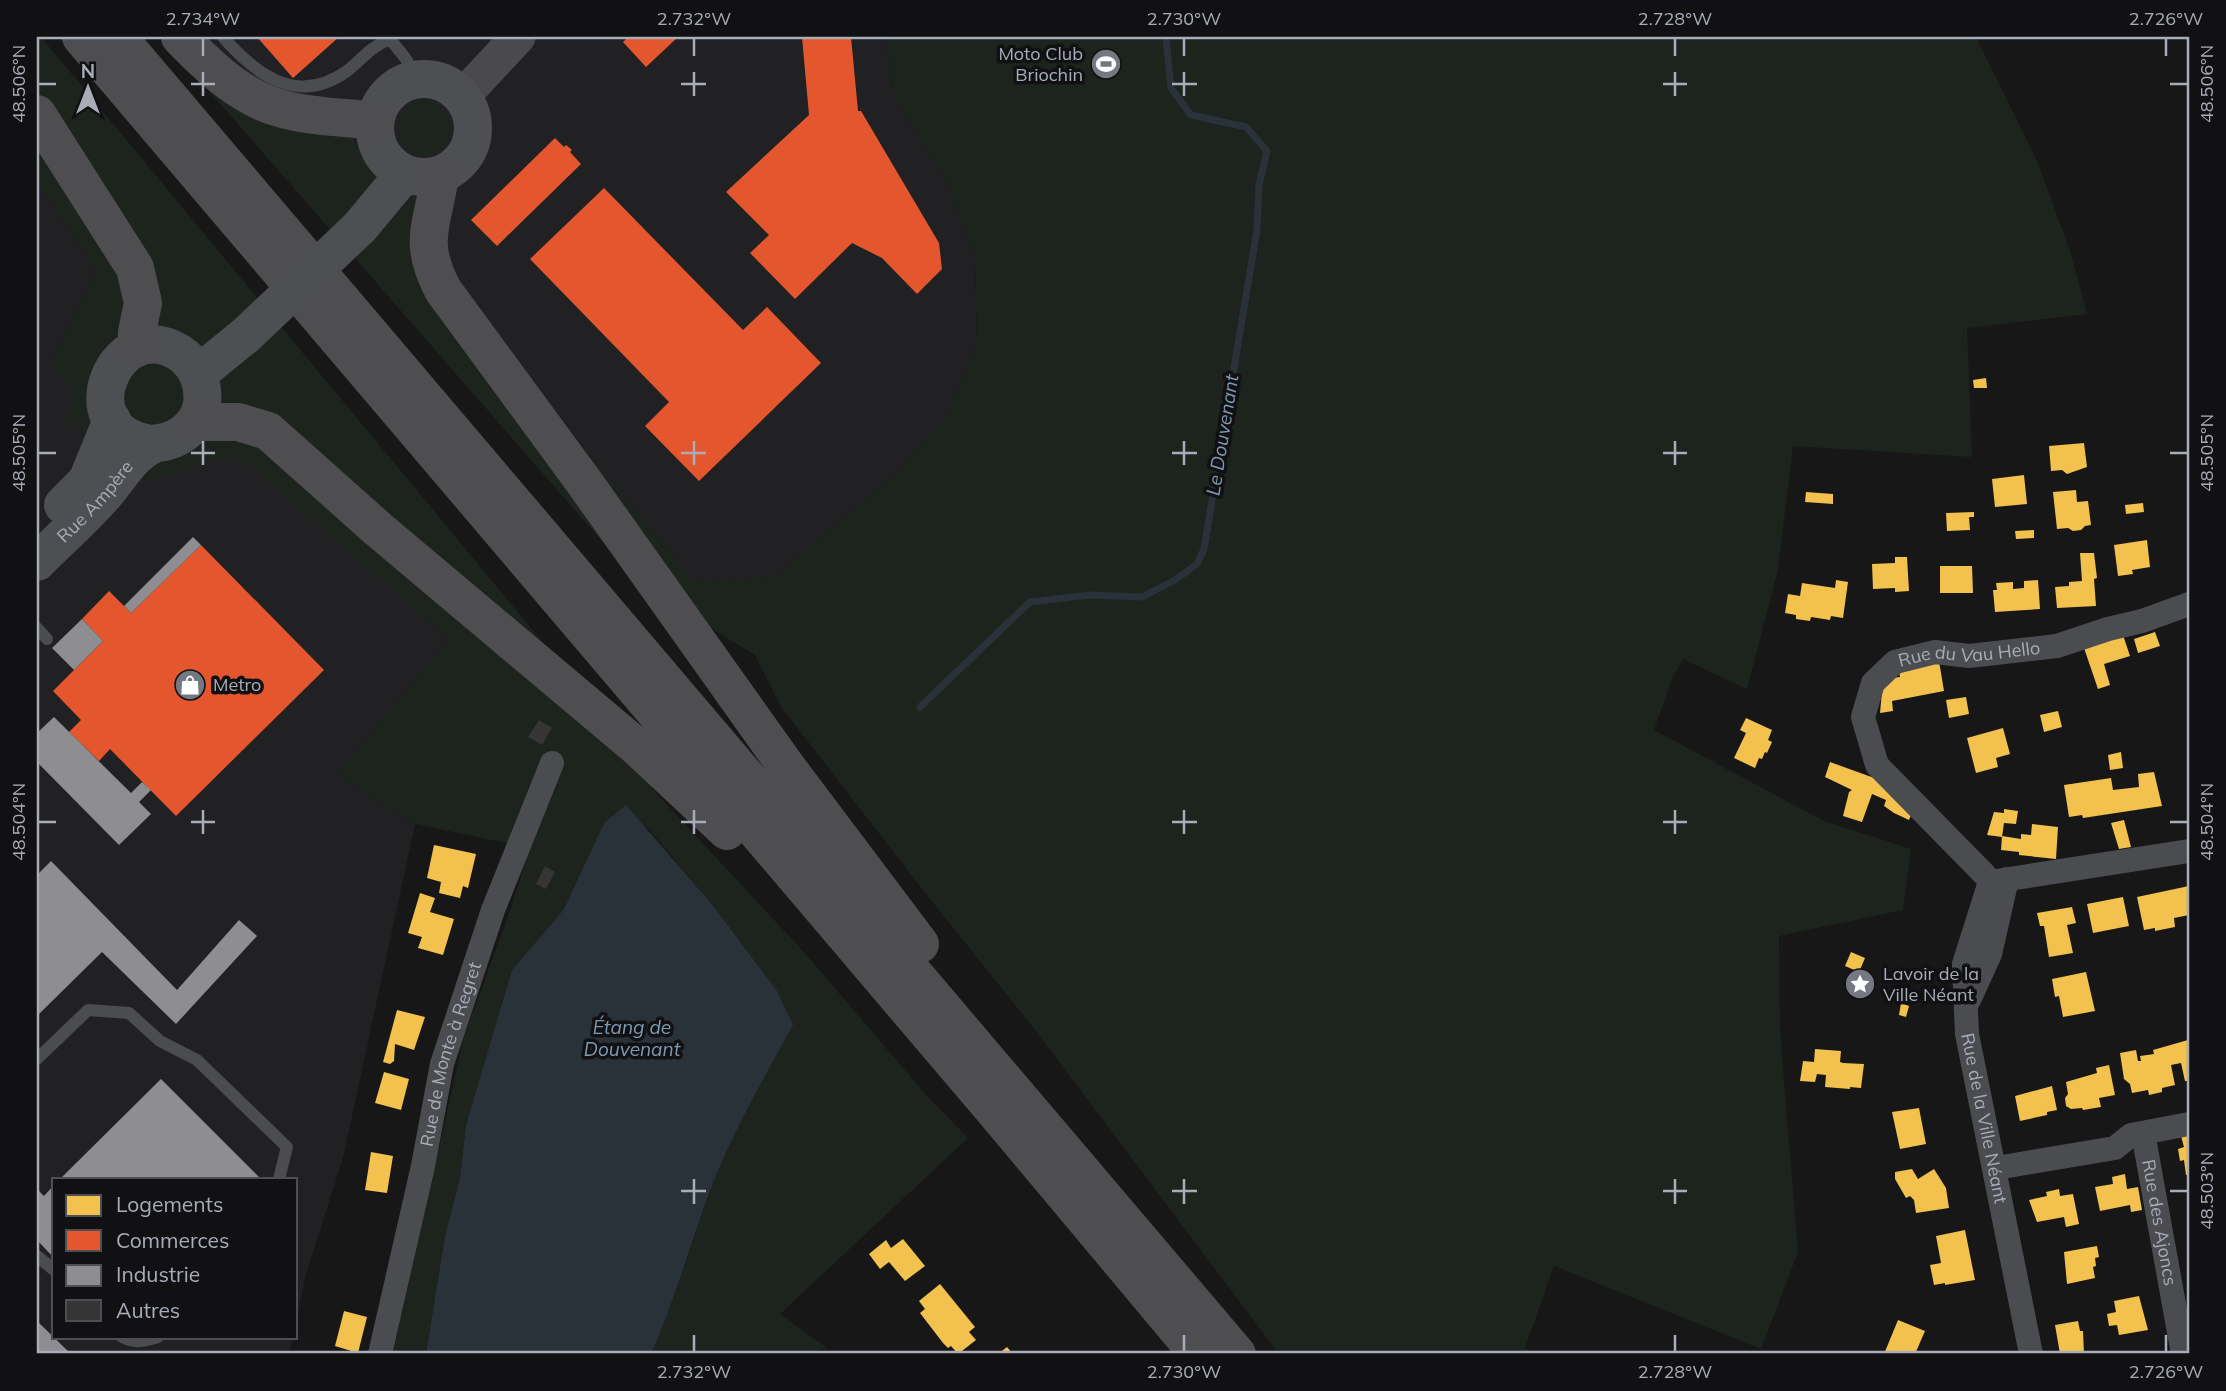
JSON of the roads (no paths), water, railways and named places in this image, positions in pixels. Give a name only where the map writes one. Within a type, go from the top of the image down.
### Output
[{"type":"highway","points":[[81,37],[1198,1354]]},
{"type":"highway","points":[[118,37],[1237,1354]]},
{"type":"highway","points":[[180,37],[247,95],[279,108],[375,121]]},
{"type":"highway","points":[[37,114],[135,268],[143,303],[136,348]]},
{"type":"highway","points":[[422,174],[431,267],[443,290],[584,482],[778,755],[989,1034],[1036,1117]]},
{"type":"highway","points":[[195,422],[238,422],[268,431],[378,529],[637,747],[708,811],[771,877],[819,905]]},
{"type":"main road","points":[[462,97],[518,37]]},
{"type":"main road","points":[[198,374],[246,335],[360,227],[422,174],[454,168],[465,156],[472,142],[473,126],[470,111],[462,97],[442,82],[416,79],[389,93],[380,106],[375,121],[375,134],[384,158],[422,174]]},
{"type":"main road","points":[[165,347],[190,361],[198,374],[202,390],[201,407],[195,422],[177,438],[153,444],[130,438],[112,421],[104,393],[107,379],[124,355],[136,348],[165,347]]},
{"type":"main road","name":"Rue Ampère","points":[[37,531],[87,481],[112,421]]},
{"type":"main road","name":"Rue Ampère","points":[[37,562],[105,494],[133,458],[153,444]]},
{"type":"street","name":"Rue du Vau Hello","points":[[1998,881],[1985,875],[1877,765],[1863,717],[1873,683],[1895,662],[1935,652],[1969,656],[2057,646],[2189,604]]},
{"type":"street","name":"Rue de Monte à Regret","points":[[380,1354],[423,1166],[442,1064],[494,910],[552,763]]},
{"type":"street","points":[[1998,881],[2189,851]]},
{"type":"street","name":"Rue de la Ville Néant","points":[[1998,881],[1990,954],[1965,1007],[2031,1354]]},
{"type":"street","points":[[1996,1168],[2115,1148],[2131,1135],[2189,1124]]},
{"type":"street","name":"Rue des Ajoncs","points":[[2143,1133],[2183,1354]]},
{"type":"lane","points":[[223,37],[244,61],[268,78],[295,87],[323,85],[348,70],[373,46],[391,38],[416,79]]},
{"type":"lane","points":[[37,628],[47,639]]},
{"type":"lane","points":[[37,1059],[88,1010],[129,1013],[160,1041],[197,1060],[287,1147],[279,1178]]},
{"type":"lane","points":[[37,1256],[52,1268]]},
{"type":"lane","points":[[124,1338],[143,1342],[155,1338]]},
{"type":"water","name":"Étang de Douvenant","points":[[626,805],[711,903],[777,991],[793,1025],[731,1142],[705,1204],[651,1354],[426,1354],[445,1236],[460,1178],[466,1125],[512,970],[564,909],[604,823]]},
{"type":"waterway","name":"Le Douvenant","points":[[920,707],[1030,602],[1090,595],[1142,597],[1175,580],[1197,564],[1204,549],[1257,230],[1259,185],[1267,151],[1246,127],[1191,115],[1171,88],[1166,37]]},
{"type":"place","name":"Moto Club Briochin","points":[[1106,64]]},
{"type":"place","name":"Metro","points":[[190,685]]},
{"type":"place","name":"Lavoir de la Ville Néant","points":[[1860,984]]}]
